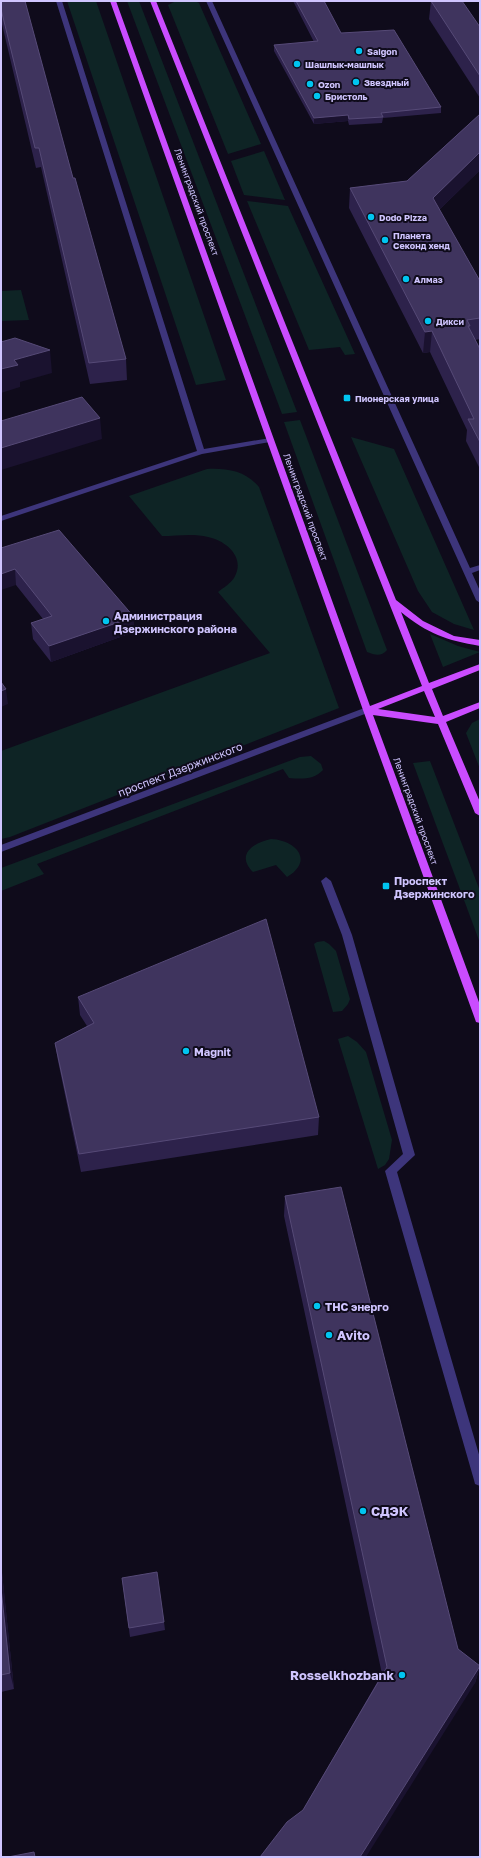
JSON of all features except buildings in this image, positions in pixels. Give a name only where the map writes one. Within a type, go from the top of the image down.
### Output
[{"type":"main road","name":"Ленинградский проспект","points":[[113,1],[367,710],[480,1019]]},
{"type":"main road","points":[[153,1],[394,602],[427,688],[480,814]]},
{"type":"main road","points":[[394,602],[420,623],[452,638],[480,643]]},
{"type":"main road","name":"проспект Дзержинского","points":[[367,710],[480,667]]},
{"type":"main road","name":"проспект Дзержинского","points":[[367,710],[440,720],[480,705]]},
{"type":"street","points":[[59,1],[201,452]]},
{"type":"street","points":[[209,1],[480,600]]},
{"type":"street","points":[[1,519],[201,452],[270,440]]},
{"type":"street","points":[[468,572],[480,567]]},
{"type":"street","name":"проспект Дзержинского","points":[[1,850],[367,710]]},
{"type":"street","points":[[326,881],[347,936],[409,1155],[391,1171],[480,1480]]},
{"type":"green space","points":[[67,1],[96,1],[226,380],[196,385]]},
{"type":"green space","points":[[127,1],[139,1],[297,412],[282,414]]},
{"type":"green space","points":[[176,1],[195,1],[199,3],[261,144],[228,154],[168,5]]},
{"type":"green space","points":[[264,151],[285,200],[244,195],[231,161]]},
{"type":"green space","points":[[247,201],[288,206],[355,354],[345,355],[340,347],[309,350]]},
{"type":"green space","points":[[21,290],[29,320],[1,321],[1,291]]},
{"type":"green space","points":[[300,420],[387,650],[382,654],[375,655],[367,652],[284,422]]},
{"type":"green space","points":[[351,437],[394,449],[474,630],[454,624],[432,612],[418,591]]},
{"type":"green space","points":[[207,469],[229,470],[242,474],[248,477],[259,487],[339,708],[10,837],[1,839],[1,751],[270,653],[218,592],[233,580],[237,571],[238,564],[236,557],[228,546],[215,539],[202,536],[162,536],[129,496]]},
{"type":"green space","points":[[430,634],[458,646],[480,652],[443,667]]},
{"type":"green space","points":[[480,719],[480,769],[466,733],[472,723]]},
{"type":"green space","points":[[311,756],[321,764],[323,770],[316,776],[303,779],[289,778],[283,769],[37,864],[44,874],[1,891],[1,868],[300,757]]},
{"type":"green space","points":[[430,761],[480,891],[480,943],[413,763]]},
{"type":"green space","points":[[271,839],[288,843],[294,847],[301,858],[300,864],[295,871],[287,877],[276,865],[253,872],[248,866],[246,855],[248,851],[258,843]]},
{"type":"green space","points":[[324,941],[336,951],[350,999],[342,1011],[333,1012],[314,944]]},
{"type":"green space","points":[[348,1036],[357,1042],[366,1052],[392,1140],[389,1159],[385,1165],[378,1169],[338,1039]]},
{"type":"place","name":"Saigon","points":[[359,51]]},
{"type":"place","name":"Шашлык-машлык","points":[[297,64]]},
{"type":"place","name":"Звездный","points":[[356,82]]},
{"type":"place","name":"Ozon","points":[[310,84]]},
{"type":"place","name":"Бристоль","points":[[317,96]]},
{"type":"place","name":"Dodo Pizza","points":[[371,217]]},
{"type":"place","name":"Планета Секонд хенд","points":[[385,240]]},
{"type":"place","name":"Алмаз","points":[[406,279]]},
{"type":"place","name":"Дикси","points":[[428,321]]},
{"type":"place","name":"Пионерская улица","points":[[347,398]]},
{"type":"place","name":"Администрация Дзержинского района","points":[[106,621]]},
{"type":"place","name":"Проспект Дзержинского","points":[[386,886]]},
{"type":"place","name":"Magnit","points":[[186,1051]]},
{"type":"place","name":"ТНС энерго","points":[[317,1306]]},
{"type":"place","name":"Avito","points":[[329,1335]]},
{"type":"place","name":"СДЭК","points":[[363,1511]]},
{"type":"place","name":"Rosselkhozbank","points":[[402,1675]]}]
